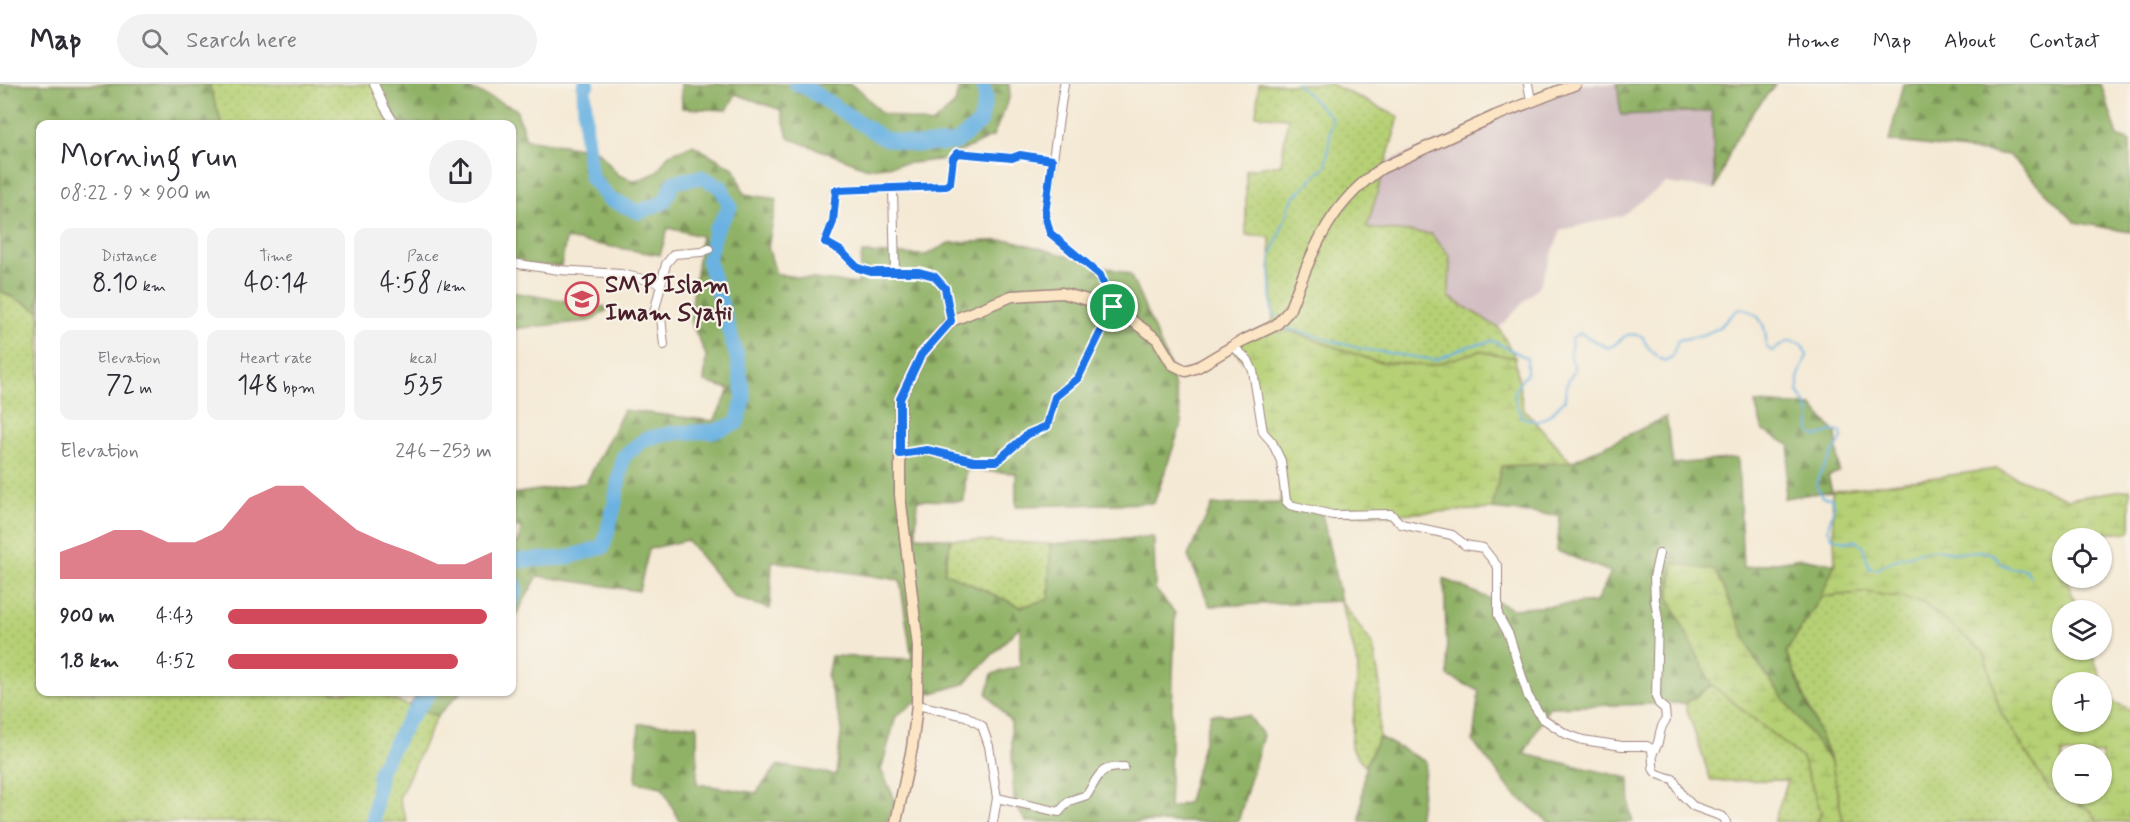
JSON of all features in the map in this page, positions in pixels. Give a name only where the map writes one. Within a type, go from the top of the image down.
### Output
[{"type":"street","points":[[374,84],[392,120]]},
{"type":"street","points":[[900,454],[927,450],[974,461],[997,461],[1028,434],[1047,426],[1055,397],[1078,378],[1113,307],[1100,275],[1050,233],[1045,214],[1064,84]]},
{"type":"street","points":[[1528,84],[1531,101]]},
{"type":"street","points":[[896,822],[912,748],[917,705],[918,646],[900,495],[900,399],[921,355],[951,321],[1012,296],[1062,293],[1113,307],[1157,339],[1172,364],[1179,369],[1186,371],[1198,367],[1280,321],[1289,311],[1323,229],[1360,184],[1382,168],[1531,101],[1576,84]]},
{"type":"street","points":[[951,321],[945,288],[934,276],[919,272],[871,272],[858,268],[841,251],[825,242],[833,222],[836,190],[946,186],[950,183],[953,158],[957,153],[1012,158],[1020,155],[1052,160]]},
{"type":"street","points":[[893,189],[895,273]]},
{"type":"street","points":[[664,345],[662,317],[654,313],[666,264],[674,254],[702,252],[709,249]]},
{"type":"street","points":[[516,264],[559,270],[621,274],[660,283]]},
{"type":"street","points":[[1234,347],[1248,360],[1253,371],[1263,432],[1272,442],[1281,461],[1286,501],[1290,505],[1333,515],[1391,514],[1401,524],[1452,535],[1465,545],[1482,548],[1498,567],[1498,615],[1509,635],[1528,696],[1542,718],[1566,734],[1583,740],[1622,746],[1647,746],[1653,752]]},
{"type":"street","points":[[1659,554],[1654,577],[1654,600],[1658,619],[1656,697],[1665,709],[1666,720],[1661,726],[1659,744],[1653,752],[1653,769],[1657,774],[1673,779],[1682,795],[1693,806],[1723,817],[1726,822]]},
{"type":"street","points":[[917,705],[966,716],[982,726],[989,746],[997,798],[993,822]]},
{"type":"street","points":[[997,798],[1059,812],[1069,801],[1087,795],[1102,771],[1108,767],[1124,767]]},
{"type":"shaded area","points":[[1582,84],[1617,84],[1622,115],[1712,111],[1715,189],[1666,183],[1621,216],[1561,230],[1540,285],[1499,328],[1449,297],[1450,256],[1367,228],[1386,162]]},
{"type":"green space","points":[[0,84],[374,84],[391,120],[36,120],[36,696],[384,696],[437,716],[399,798],[407,822],[0,822]]},
{"type":"green space","points":[[0,84],[209,84],[221,120],[36,120],[36,309],[0,291]]},
{"type":"green space","points":[[374,84],[459,84],[516,109],[526,139],[598,151],[618,175],[636,181],[656,173],[669,154],[693,145],[735,169],[744,194],[777,199],[768,247],[776,274],[858,284],[862,253],[926,255],[949,243],[1011,240],[1130,274],[1170,366],[1182,422],[1154,503],[1016,506],[1016,473],[966,470],[964,501],[917,500],[916,536],[951,539],[944,572],[1021,607],[1049,599],[1050,544],[1154,537],[1155,589],[1175,613],[1169,809],[1188,802],[1211,714],[1249,716],[1263,735],[1238,822],[1026,822],[1014,803],[1011,722],[987,694],[992,674],[1020,666],[1020,626],[964,684],[925,695],[896,716],[881,770],[896,802],[887,822],[680,822],[662,787],[636,782],[639,724],[697,725],[697,784],[756,793],[778,765],[836,775],[842,727],[827,677],[831,656],[912,659],[900,580],[772,561],[770,609],[734,597],[687,540],[649,549],[639,591],[538,576],[516,615],[516,542],[519,542],[521,527],[516,527],[516,493],[586,483],[624,410],[714,421],[730,389],[704,382],[706,355],[690,320],[701,236],[668,228],[660,255],[566,239],[561,266],[516,265],[516,120],[391,120]]},
{"type":"green space","points":[[681,84],[849,84],[860,90],[881,113],[932,124],[955,104],[959,84],[1009,84],[1010,96],[993,136],[946,159],[868,168],[788,138],[781,110],[736,94],[727,110],[682,108]]},
{"type":"green space","points":[[1259,84],[1331,84],[1399,117],[1367,228],[1431,234],[1450,256],[1449,297],[1499,328],[1515,358],[1479,351],[1430,366],[1374,361],[1273,325],[1270,237],[1246,235],[1246,170],[1281,164],[1288,118],[1256,115]]},
{"type":"green space","points":[[1617,84],[1776,84],[1753,112],[1734,142],[1715,189],[1712,111],[1621,115]]},
{"type":"green space","points":[[1903,84],[2101,84],[2118,136],[2130,141],[2130,232],[2075,222],[2009,155],[1889,141]]},
{"type":"green space","points":[[516,293],[610,308],[590,321],[516,329]]},
{"type":"green space","points":[[1273,325],[1374,361],[1430,366],[1479,351],[1515,358],[1523,408],[1571,462],[1501,466],[1492,509],[1396,514],[1322,514],[1280,503],[1283,459],[1259,427],[1249,367],[1232,348]]},
{"type":"green space","points":[[1755,403],[1812,406],[1836,433],[1839,472],[1828,476],[1832,491],[1784,498],[1790,445],[1763,431]]},
{"type":"green space","points":[[1666,417],[1673,464],[1738,458],[1743,568],[1801,558],[1835,564],[1821,597],[1786,652],[1832,764],[1755,660],[1716,572],[1669,598],[1712,685],[1685,703],[1549,707],[1524,754],[1629,778],[1630,811],[1633,822],[1549,822],[1513,793],[1473,741],[1479,691],[1448,676],[1444,579],[1513,609],[1596,602],[1611,572],[1557,551],[1560,516],[1492,509],[1501,466],[1571,462]]},
{"type":"green space","points":[[1996,469],[2068,499],[2130,489],[2130,532],[2112,533],[2112,528],[2052,528],[2052,588],[2070,588],[2074,600],[2052,600],[2052,660],[2095,660],[2099,672],[2052,672],[2052,732],[2112,732],[2112,701],[2130,709],[2130,822],[2098,822],[2090,810],[2078,804],[2112,804],[2112,744],[2052,744],[2052,791],[2049,789],[2000,711],[1984,652],[1922,602],[1867,592],[1821,597],[1835,564],[1832,491]]},
{"type":"green space","points":[[1280,503],[1322,514],[1341,601],[1210,606],[1188,556],[1212,505]]},
{"type":"green space","points":[[951,539],[1050,544],[1049,599],[1021,607],[944,572]]},
{"type":"green space","points":[[1674,563],[1716,571],[1755,660],[1832,764],[1843,822],[1818,822],[1821,811],[1802,758],[1712,685],[1669,598]]},
{"type":"green space","points":[[1867,592],[1922,601],[1984,652],[2000,711],[2052,791],[2052,804],[2078,804],[2090,810],[2098,822],[1843,822],[1832,764],[1786,652],[1821,597]]},
{"type":"green space","points":[[1341,601],[1373,645],[1380,685],[1379,737],[1365,766],[1351,748],[1358,667]]},
{"type":"green space","points":[[1712,685],[1802,758],[1821,811],[1818,822],[1774,822],[1788,780],[1711,781],[1685,704]]},
{"type":"green space","points":[[417,696],[457,696],[437,716],[409,706]]},
{"type":"green space","points":[[1379,737],[1426,762],[1418,822],[1360,821],[1365,766]]},
{"type":"waterway","points":[[516,561],[565,558],[603,547],[614,507],[623,457],[645,439],[673,433],[715,431],[737,423],[744,398],[737,357],[708,260],[715,231],[730,207],[721,187],[701,177],[674,182],[664,202],[639,212],[609,199],[591,177],[586,137],[584,87],[587,84]]},
{"type":"waterway","points":[[796,84],[805,87],[883,138],[914,145],[955,143],[980,123],[986,97],[982,84]]},
{"type":"waterway","points":[[1277,317],[1272,312],[1270,259],[1293,198],[1326,165],[1332,118],[1297,84]]},
{"type":"waterway","points":[[1283,323],[1289,329],[1362,349],[1435,360],[1469,346],[1493,341],[1527,358],[1527,374],[1514,394],[1522,417],[1538,422],[1552,413],[1565,399],[1566,385],[1575,369],[1570,354],[1572,338],[1580,333],[1608,348],[1630,334],[1642,336],[1651,351],[1664,361],[1672,357],[1678,340],[1715,330],[1741,308],[1748,310],[1758,317],[1764,327],[1766,347],[1772,351],[1789,341],[1801,344],[1807,355],[1798,378],[1798,391],[1810,413],[1810,433],[1817,437],[1831,431],[1841,432],[1842,439],[1818,477],[1817,487],[1822,497],[1832,498],[1834,506],[1828,528],[1832,537],[1844,541],[1856,541],[1863,547],[1870,569],[1878,569],[1915,553],[1937,549],[1957,553],[1980,551],[1993,554],[2001,564],[2011,568],[2025,569],[2030,576]]},
{"type":"waterway","points":[[373,822],[380,770],[408,720],[427,696]]},
{"type":"place","name":"SMP Islam Imam Syafii","points":[[582,299]]},
{"type":"route","points":[[957,153],[1012,158],[1020,155],[1052,160],[1045,214],[1050,233],[1100,275],[1113,307],[1078,378],[1055,397],[1047,426],[1028,434],[997,461],[974,461],[927,450],[900,454],[900,399],[921,355],[951,321],[945,288],[934,276],[919,272],[871,272],[858,268],[841,251],[825,242],[833,222],[836,190],[946,186],[950,183],[953,158],[957,153]]}]
